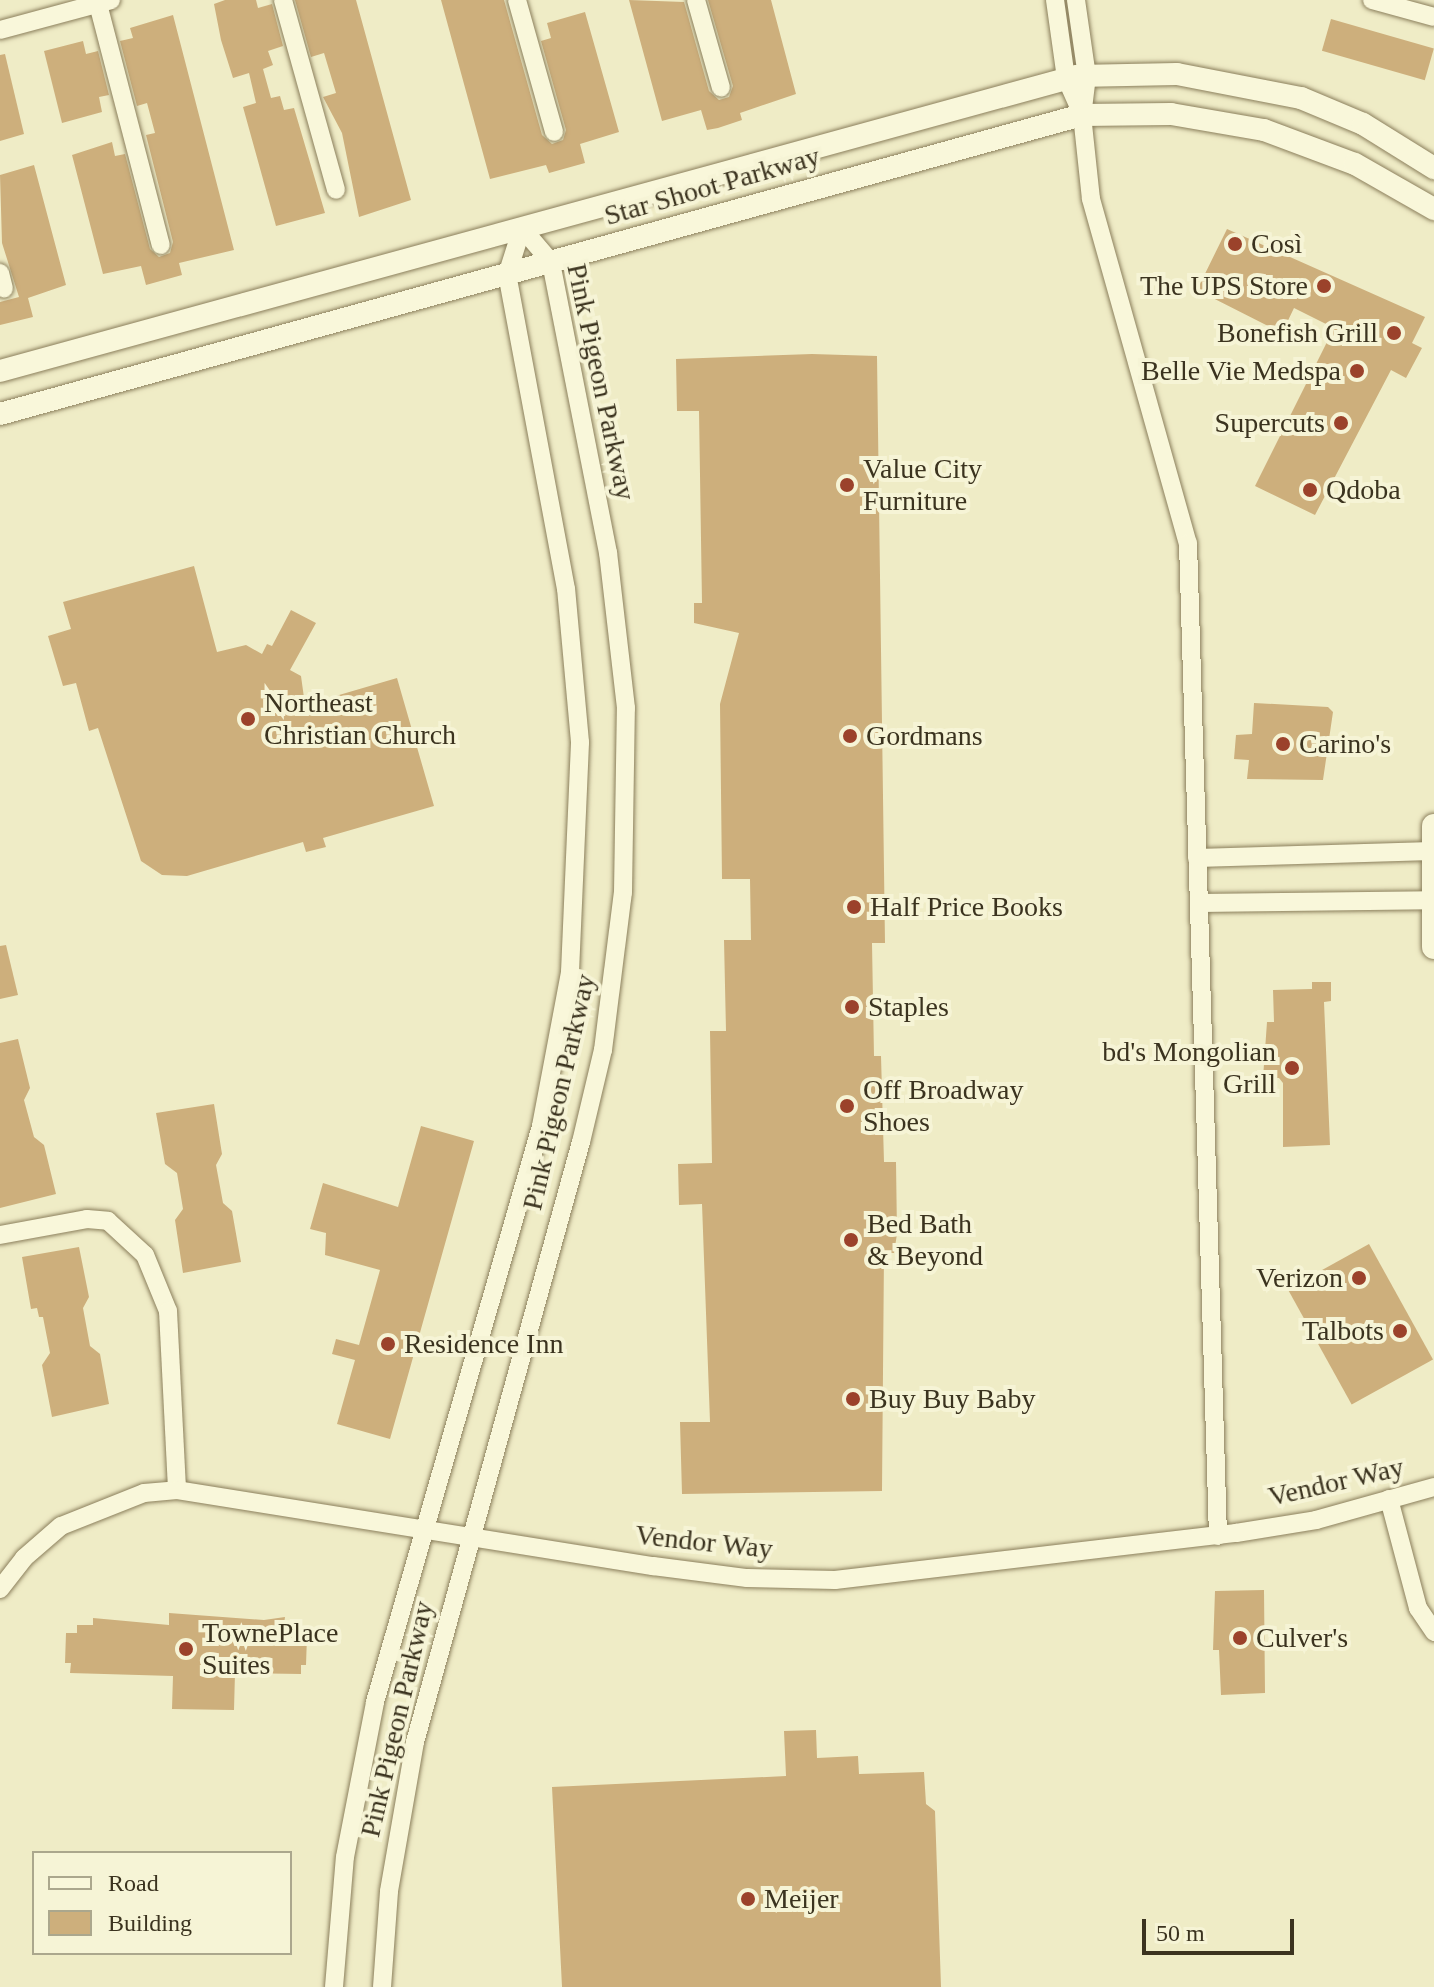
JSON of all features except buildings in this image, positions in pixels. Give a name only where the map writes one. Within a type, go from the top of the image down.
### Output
[{"type":"main road","points":[[1434,826],[1431,900],[1434,947]]},
{"type":"street","points":[[283,0],[336,190]]},
{"type":"street","points":[[517,0],[554,132]]},
{"type":"street","points":[[696,0],[721,88]]},
{"type":"street","points":[[1055,0],[1076,77],[1091,199],[1188,543],[1218,1536]]},
{"type":"street","points":[[1076,0],[1076,77]]},
{"type":"street","points":[[1372,0],[1434,17]]},
{"type":"street","points":[[0,30],[104,2],[161,245]]},
{"type":"street","name":"Star Shoot Parkway","points":[[0,371],[1076,77],[1177,74],[1301,98],[1363,124],[1434,168]]},
{"type":"street","name":"Star Shoot Parkway","points":[[0,414],[1082,115],[1171,114],[1264,130],[1355,164],[1434,209]]},
{"type":"street","name":"Pink Pigeon Parkway","points":[[382,1987],[403,1803],[467,1538],[585,1127],[616,975],[623,892],[626,723],[620,642],[551,262],[522,228]]},
{"type":"street","name":"Pink Pigeon Parkway","points":[[334,1987],[345,1857],[362,1763],[423,1531],[554,1073],[577,886],[580,742],[566,589],[507,275],[522,228]]},
{"type":"street","points":[[1197,858],[1432,851]]},
{"type":"street","points":[[1199,903],[1431,900]]},
{"type":"street","points":[[0,1235],[87,1219],[108,1221],[145,1255],[168,1311],[177,1490]]},
{"type":"street","name":"Vendor Way","points":[[0,1589],[24,1558],[61,1526],[144,1493],[177,1490],[467,1538],[747,1578],[835,1580],[1218,1536],[1316,1520],[1434,1487]]},
{"type":"street","points":[[1389,1499],[1418,1608],[1434,1632]]},
{"type":"place","name":"Così","points":[[1235,244]]},
{"type":"place","name":"The UPS Store","points":[[1324,286]]},
{"type":"place","name":"Bonefish Grill","points":[[1394,333]]},
{"type":"place","name":"Belle Vie Medspa","points":[[1357,371]]},
{"type":"place","name":"Supercuts","points":[[1341,423]]},
{"type":"place","name":"Value City Furniture","points":[[847,485]]},
{"type":"place","name":"Qdoba","points":[[1310,490]]},
{"type":"place","name":"Northeast Christian Church","points":[[248,719]]},
{"type":"place","name":"Gordmans","points":[[850,736]]},
{"type":"place","name":"Carino's","points":[[1283,744]]},
{"type":"place","name":"Half Price Books","points":[[854,907]]},
{"type":"place","name":"Staples","points":[[852,1007]]},
{"type":"place","name":"bd's Mongolian Grill","points":[[1292,1068]]},
{"type":"place","name":"Off Broadway Shoes","points":[[847,1106]]},
{"type":"place","name":"Bed Bath & Beyond","points":[[851,1240]]},
{"type":"place","name":"Verizon","points":[[1359,1278]]},
{"type":"place","name":"Talbots","points":[[1400,1331]]},
{"type":"place","name":"Residence Inn","points":[[388,1344]]},
{"type":"place","name":"Buy Buy Baby","points":[[853,1399]]},
{"type":"place","name":"Culver's","points":[[1240,1638]]},
{"type":"place","name":"TownePlace Suites","points":[[186,1649]]},
{"type":"place","name":"Meijer","points":[[748,1899]]}]
